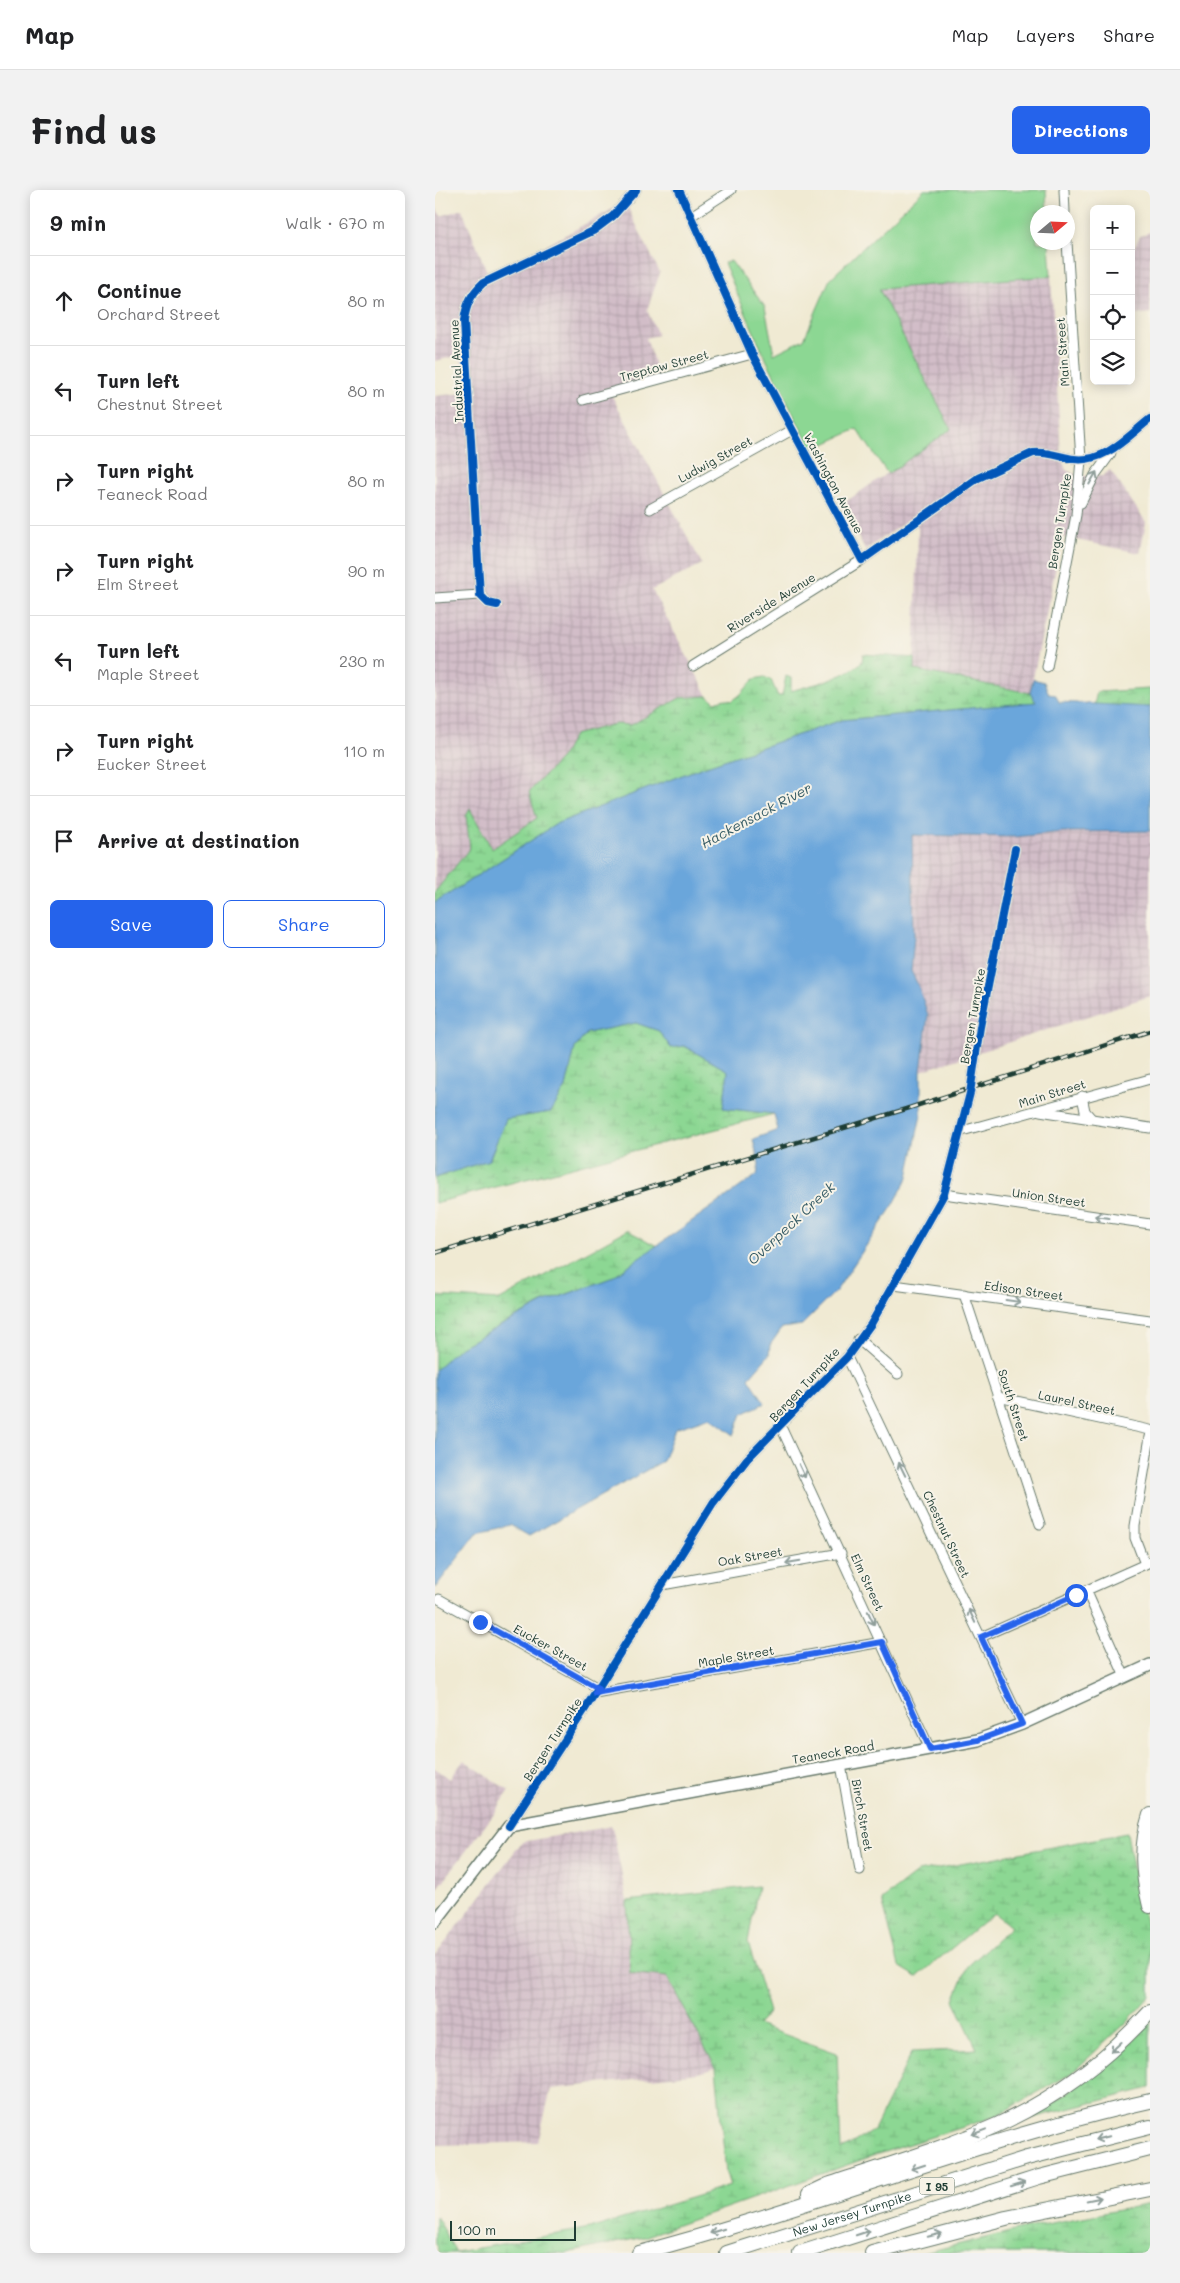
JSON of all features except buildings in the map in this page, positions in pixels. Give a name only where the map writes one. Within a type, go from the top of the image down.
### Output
[{"type":"highway","points":[[1150,1815],[1145,1832],[1142,1861],[1150,1906]]},
{"type":"highway","points":[[763,2216],[828,2185],[980,2132],[1016,2116],[1090,2069],[1125,2038],[1150,2012]]},
{"type":"highway","points":[[639,2253],[1039,2129],[1150,2101]]},
{"type":"highway","name":"New Jersey Turnpike","points":[[727,2253],[1027,2158],[1150,2128]]},
{"type":"highway","points":[[800,2253],[1039,2177],[1150,2149]]},
{"type":"highway","points":[[871,2253],[1006,2218],[1150,2189]]},
{"type":"main road","name":"Teaneck Road","points":[[509,1826],[978,1740],[1022,1724],[1150,1665]]},
{"type":"main road","name":"Bergen Turnpike","points":[[435,1922],[509,1826]]},
{"type":"street","name":"Industrial Avenue","points":[[480,595],[464,322],[469,300],[479,287],[492,277],[593,231],[604,224],[636,190]]},
{"type":"street","name":"Washington Avenue","points":[[679,190],[752,354],[862,560]]},
{"type":"street","points":[[691,216],[731,190]]},
{"type":"street","points":[[1064,190],[1065,205]]},
{"type":"street","name":"Main Street","points":[[1068,250],[1081,460]]},
{"type":"street","name":"Treptow Street","points":[[583,400],[752,354]]},
{"type":"street","name":"Bergen Turnpike","points":[[1047,667],[1076,515],[1081,460],[1091,460],[1102,456],[1150,419]]},
{"type":"street","name":"Ludwig Street","points":[[650,509],[792,430]]},
{"type":"street","points":[[1076,515],[1095,475],[1117,445]]},
{"type":"street","points":[[862,560],[978,478],[1033,453],[1041,452],[1081,460]]},
{"type":"street","name":"Riverside Avenue","points":[[693,666],[862,560]]},
{"type":"street","points":[[435,598],[480,595],[488,603],[497,605]]},
{"type":"street","name":"Bergen Turnpike","points":[[509,1826],[597,1691],[727,1482],[747,1459],[781,1427],[847,1357],[858,1339],[871,1324],[944,1194],[962,1131],[1015,849]]},
{"type":"street","name":"Main Street","points":[[962,1131],[1082,1096],[1150,1079]]},
{"type":"street","points":[[1082,1096],[1085,1111],[1091,1118]]},
{"type":"street","points":[[1037,1110],[1150,1128]]},
{"type":"street","name":"Union Street","points":[[944,1194],[1150,1224]]},
{"type":"street","name":"Edison Street","points":[[894,1285],[1150,1320]]},
{"type":"street","name":"South Street","points":[[965,1294],[1040,1524]]},
{"type":"street","points":[[858,1339],[898,1374]]},
{"type":"street","name":"Chestnut Street","points":[[847,1357],[1022,1724]]},
{"type":"street","name":"Laurel Street","points":[[998,1397],[1150,1430]]},
{"type":"street","name":"Elm Street","points":[[781,1427],[841,1553],[930,1749]]},
{"type":"street","points":[[981,1637],[1147,1563],[1135,1538],[1135,1526],[1150,1436]]},
{"type":"street","name":"Oak Street","points":[[663,1584],[841,1553]]},
{"type":"street","points":[[1086,1590],[1125,1676]]},
{"type":"street","name":"Eucker Street","points":[[439,1599],[597,1691]]},
{"type":"street","name":"Maple Street","points":[[597,1691],[882,1642]]},
{"type":"street","name":"Birch Street","points":[[841,1765],[860,1870]]},
{"type":"shaded area","points":[[625,202],[660,273],[647,310],[658,335],[646,338],[661,382],[612,396],[702,564],[652,590],[708,696],[680,698],[631,725],[615,724],[574,735],[562,757],[530,792],[537,818],[492,849],[470,810],[466,816],[470,848],[435,892],[435,396],[465,393],[461,355],[435,361],[435,206],[441,216],[462,209],[489,277]]},
{"type":"shaded area","points":[[1150,232],[1150,313],[1135,315],[1135,245],[1140,236]]},
{"type":"shaded area","points":[[1051,276],[1061,458],[1066,470],[1078,476],[1103,476],[1110,470],[1146,522],[1140,553],[1062,537],[1030,693],[914,670],[918,528],[911,518],[865,550],[841,505],[951,429],[878,289]]},
{"type":"shaded area","points":[[1150,831],[1150,996],[921,1071],[928,1015],[911,972],[914,937],[912,835],[1015,837],[1062,832]]},
{"type":"shaded area","points":[[464,1760],[509,1791],[435,1892],[435,1768],[450,1779]]},
{"type":"shaded area","points":[[612,1826],[627,1901],[630,1973],[667,1977],[716,2068],[698,2073],[551,2089],[538,2142],[435,2145],[435,1956],[522,1842]]},
{"type":"green space","points":[[924,190],[1046,190],[1047,205],[1030,205],[1030,250],[1049,250],[1051,276],[879,289],[951,429],[888,474],[857,429],[811,450],[762,351],[724,263],[731,261],[765,307],[774,354],[804,339],[830,279]]},
{"type":"green space","points":[[863,654],[915,658],[915,670],[1030,693],[1037,702],[842,720],[698,769],[558,823],[435,903],[435,892],[470,848],[466,816],[470,809],[492,849],[537,818],[529,792],[562,757],[574,735],[615,724],[631,725],[680,698],[708,696],[715,702],[725,699],[732,701],[754,679],[764,677],[771,680],[778,696],[782,696],[786,676],[791,678],[791,691],[819,683],[837,677],[854,668],[862,662]]},
{"type":"green space","points":[[1150,689],[1150,707],[1094,705],[1097,692]]},
{"type":"green space","points":[[636,1023],[659,1031],[671,1048],[684,1046],[728,1071],[723,1108],[774,1114],[435,1203],[435,1178],[489,1160],[506,1119],[551,1112],[566,1087],[575,1048],[587,1033]]},
{"type":"green space","points":[[627,1230],[657,1246],[611,1278],[542,1303],[459,1348],[435,1370],[435,1296],[500,1300]]},
{"type":"green space","points":[[1127,1833],[1135,1878],[1150,1939],[1150,1996],[1125,2024],[1072,2073],[994,2117],[878,2154],[644,2237],[566,2253],[439,2253],[435,2243],[435,2216],[456,2252],[596,2227],[730,2186],[726,2173],[716,2068],[667,1977],[630,1973],[627,1901],[758,1886],[748,1942],[769,2012],[757,2025],[837,2053],[841,2150],[874,2130],[912,2052],[977,2049],[954,2000],[968,1966],[1011,1927],[994,1913],[917,1977],[899,1966],[882,1900],[918,1872]]},
{"type":"green space","points":[[1150,2022],[1150,2088],[1033,2118],[1109,2061]]},
{"type":"green space","points":[[1150,2204],[1150,2253],[923,2253],[1026,2228]]},
{"type":"water","points":[[1033,679],[1044,682],[1049,694],[1056,695],[1059,702],[1150,707],[1150,831],[1062,832],[1015,837],[912,835],[914,937],[911,971],[928,1015],[921,1071],[921,1115],[908,1177],[894,1204],[836,1291],[802,1325],[782,1328],[770,1345],[769,1355],[749,1378],[765,1403],[742,1414],[734,1435],[710,1417],[675,1429],[663,1461],[529,1536],[510,1525],[477,1533],[435,1588],[435,1370],[459,1348],[543,1303],[611,1278],[757,1175],[759,1164],[753,1139],[778,1130],[774,1114],[723,1108],[728,1071],[684,1046],[671,1048],[659,1031],[636,1023],[587,1033],[575,1048],[566,1087],[551,1112],[506,1119],[489,1160],[435,1178],[435,903],[558,823],[698,769],[842,720],[1036,702],[1030,693]]},
{"type":"railway","points":[[435,1253],[906,1109],[1150,1031]]},
{"type":"cycle path","points":[[497,605],[488,603],[480,595],[464,321],[466,310],[475,291],[483,283],[593,231],[613,216],[636,190]]},
{"type":"cycle path","points":[[679,190],[752,354],[862,560],[978,478],[1033,453],[1048,453],[1074,459],[1096,457],[1124,441],[1150,419]]},
{"type":"cycle path","points":[[509,1826],[585,1709],[713,1503],[747,1459],[847,1357],[871,1324],[944,1194],[970,1093],[980,1027],[1015,849]]},
{"type":"route","points":[[480,1622],[598,1688],[595,1693],[882,1642],[930,1749],[978,1740],[1022,1724],[981,1637],[1076,1595]]},
{"type":"water label","name":"Hackensack River","points":[[756,815]]},
{"type":"water label","name":"Overpeck Creek","points":[[791,1223]]}]
